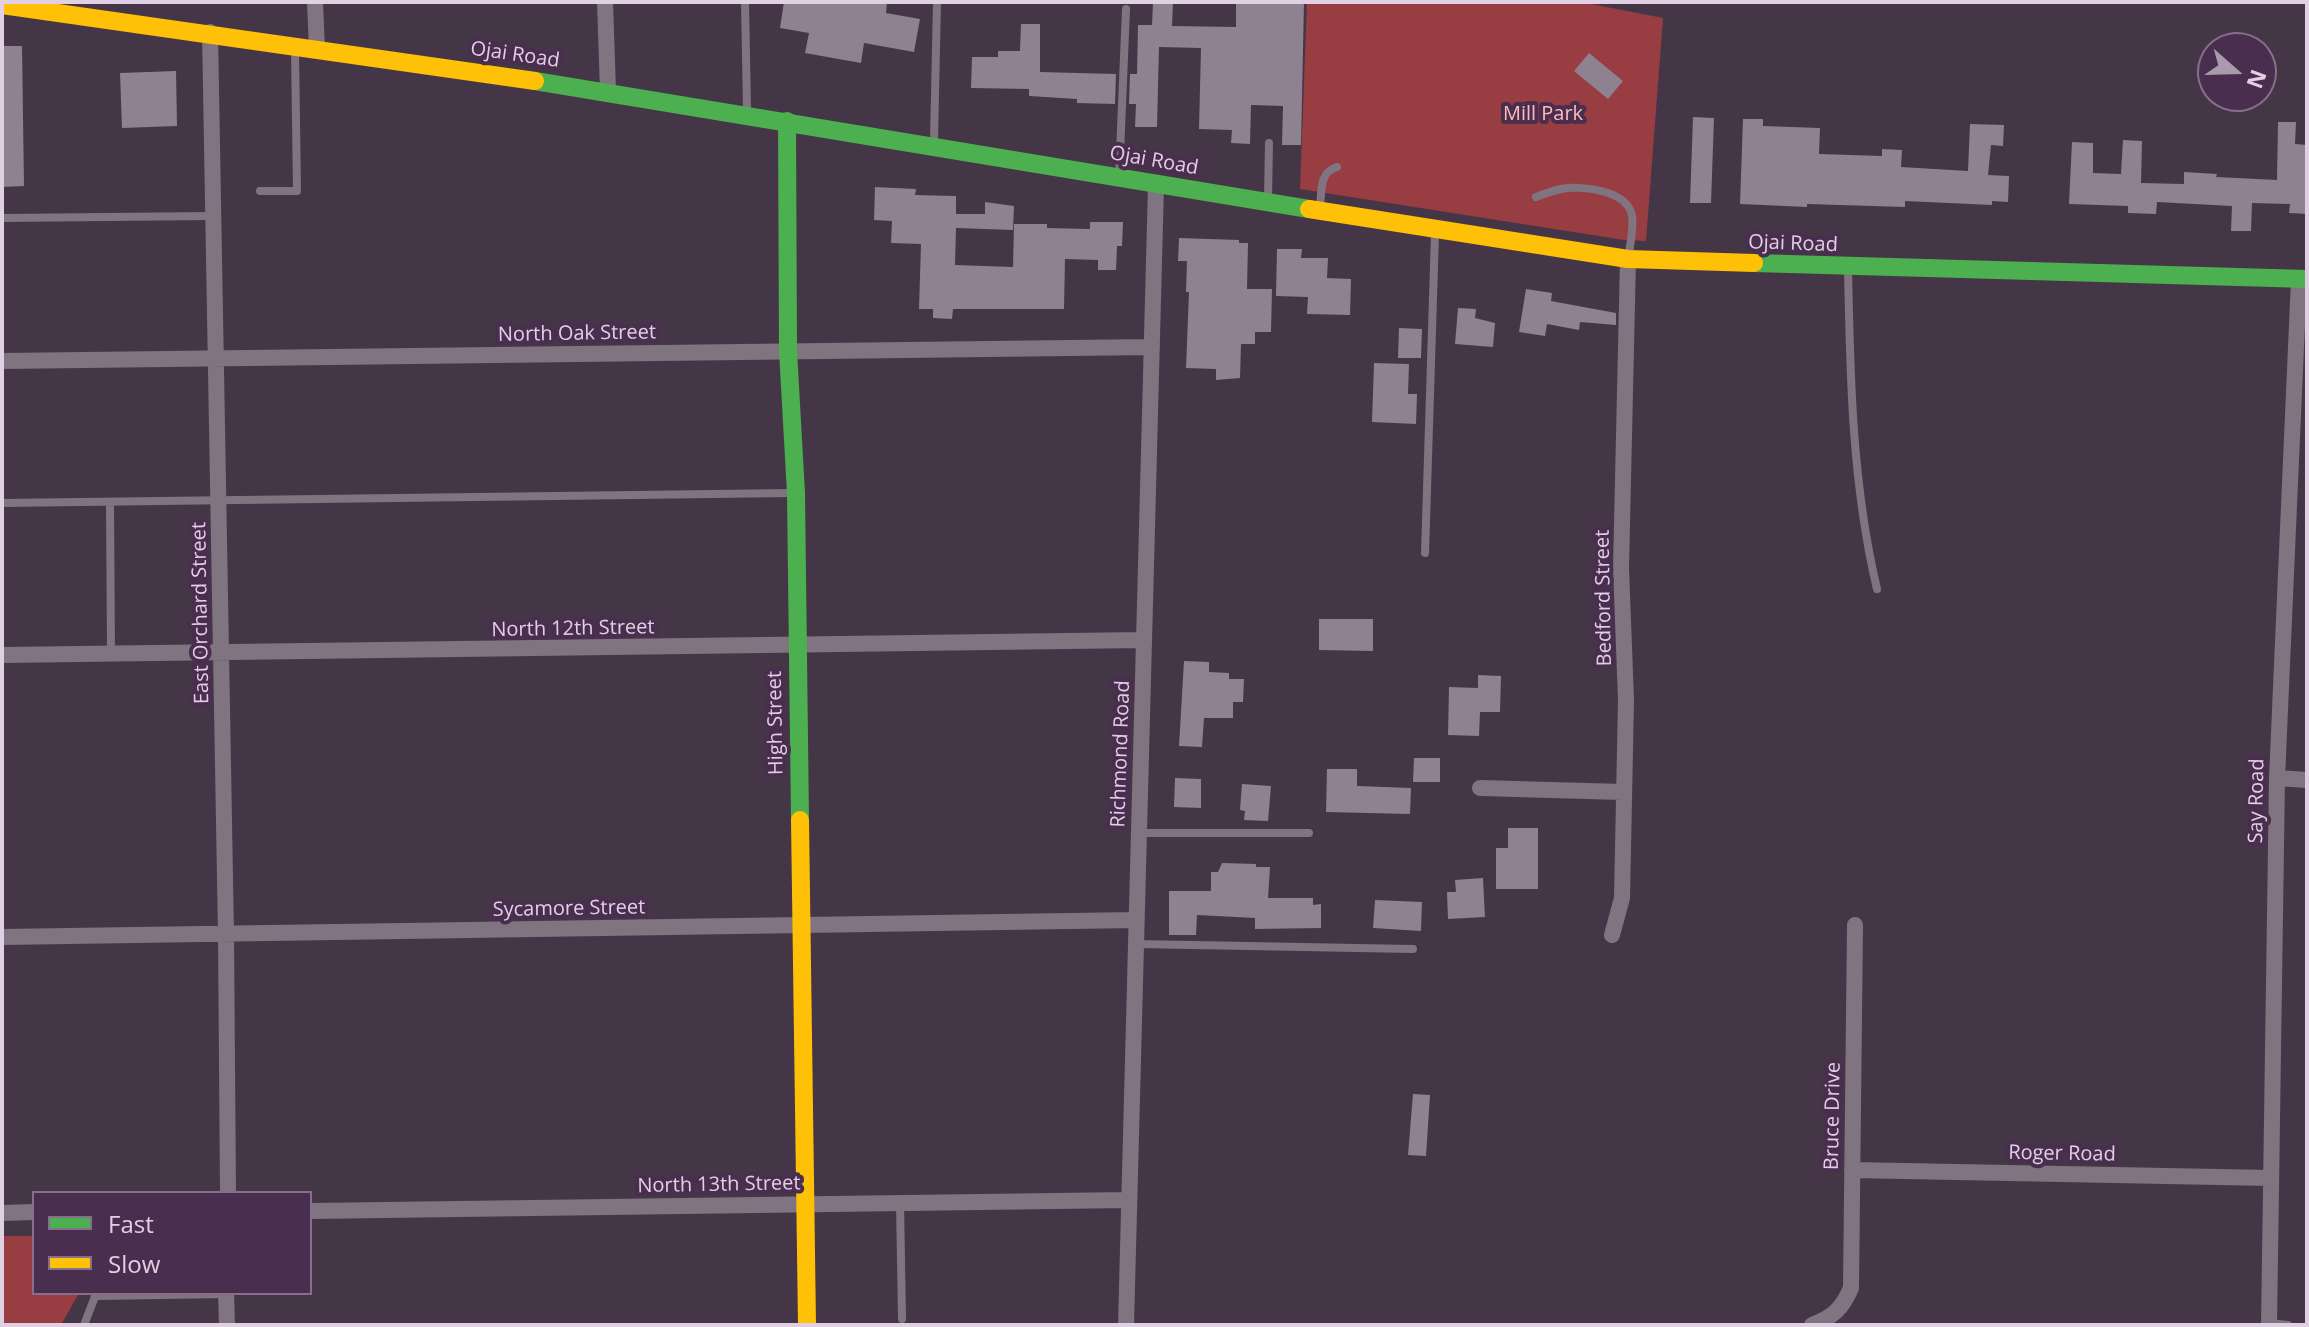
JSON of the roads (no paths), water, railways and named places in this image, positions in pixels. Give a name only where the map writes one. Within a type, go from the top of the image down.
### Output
[{"type":"main road","name":"Ojai Road","points":[[13,5],[608,91],[1156,185],[1628,259],[2303,279]]},
{"type":"main road","name":"High Street","points":[[787,121],[788,351],[796,493],[807,1325]]},
{"type":"street","points":[[315,2],[317,49]]},
{"type":"street","points":[[605,2],[608,91]]},
{"type":"street","name":"East Orchard Street","points":[[210,32],[228,1191]]},
{"type":"street","name":"Richmond Road","points":[[1126,1325],[1156,185]]},
{"type":"street","name":"Bedford Street","points":[[1612,935],[1622,898],[1626,700],[1621,568],[1628,259]]},
{"type":"street","name":"Say Road","points":[[2269,1324],[2277,778],[2303,279]]},
{"type":"street","name":"North Oak Street","points":[[2,361],[1152,347]]},
{"type":"street","name":"North 12th Street","points":[[2,655],[1144,640]]},
{"type":"street","points":[[2277,778],[2307,780]]},
{"type":"street","points":[[1480,788],[1623,792]]},
{"type":"street","name":"Sycamore Street","points":[[2,937],[1136,920]]},
{"type":"street","name":"Bruce Drive","points":[[1812,1325],[1830,1318],[1844,1306],[1851,1288],[1855,925]]},
{"type":"street","name":"Roger Road","points":[[1852,1170],[2271,1178]]},
{"type":"street","name":"North 13th Street","points":[[312,1211],[1129,1200]]},
{"type":"street","points":[[2,1213],[32,1212]]},
{"type":"street","points":[[226,1295],[227,1325]]},
{"type":"lane","points":[[745,2],[747,114]]},
{"type":"lane","points":[[934,146],[937,2]]},
{"type":"lane","points":[[1119,177],[1126,9]]},
{"type":"lane","points":[[260,191],[297,191],[295,46]]},
{"type":"lane","points":[[1268,201],[1269,143]]},
{"type":"lane","points":[[1320,210],[1323,178],[1337,167]]},
{"type":"lane","points":[[1536,197],[1561,189],[1578,188],[1615,196],[1626,204],[1632,215],[1628,259]]},
{"type":"lane","points":[[2,218],[212,216]]},
{"type":"lane","points":[[1425,553],[1435,229]]},
{"type":"lane","points":[[1848,267],[1851,395],[1867,549],[1877,589]]},
{"type":"lane","points":[[2,503],[796,493]]},
{"type":"lane","points":[[110,502],[111,654]]},
{"type":"lane","points":[[1139,833],[1309,833]]},
{"type":"lane","points":[[1136,944],[1413,949]]},
{"type":"lane","points":[[900,1201],[902,1319]]},
{"type":"lane","points":[[84,1325],[96,1295]]},
{"type":"lane","points":[[2269,1324],[2288,1325]]},
{"type":"park label","name":"Mill Park","points":[[1543,114]]}]
